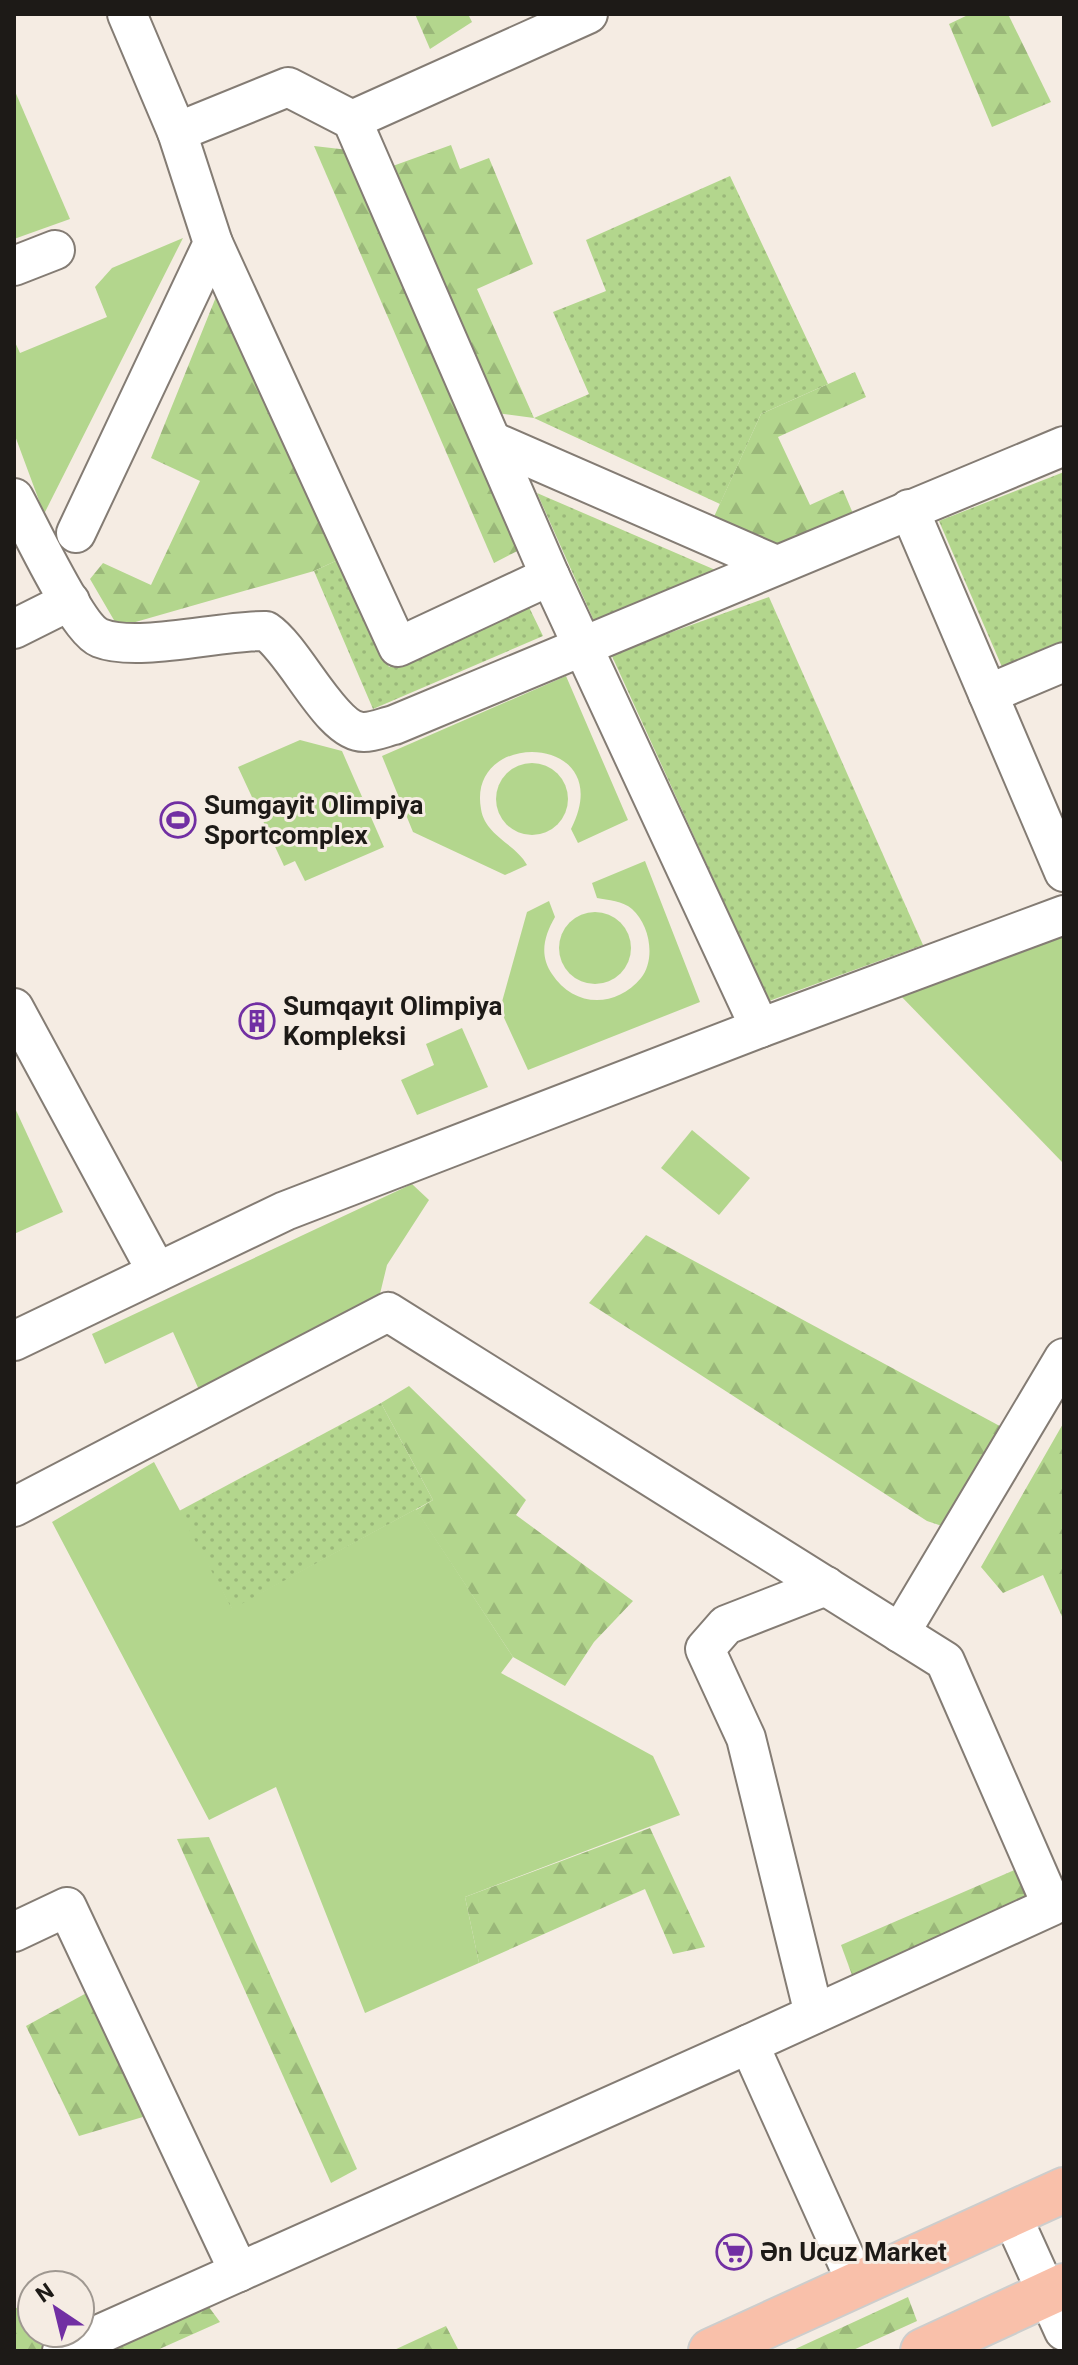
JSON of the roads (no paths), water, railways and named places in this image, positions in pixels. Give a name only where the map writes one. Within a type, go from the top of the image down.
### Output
[{"type":"main road","points":[[711,2351],[1064,2190]]},
{"type":"main road","points":[[923,2351],[1058,2304]]},
{"type":"lane","points":[[127,14],[177,132],[213,243],[398,647],[550,576]]},
{"type":"lane","points":[[352,120],[588,14]]},
{"type":"lane","points":[[177,132],[288,87],[352,120],[550,576],[760,1028]]},
{"type":"lane","points":[[76,533],[213,243]]},
{"type":"lane","points":[[14,266],[55,250]]},
{"type":"lane","points":[[492,441],[776,565]]},
{"type":"lane","points":[[14,498],[81,621],[99,638],[130,643],[266,631],[281,641],[337,721],[361,733],[394,725],[582,644],[1064,446]]},
{"type":"lane","points":[[909,509],[1064,872]]},
{"type":"lane","points":[[14,629],[70,601]]},
{"type":"lane","points":[[988,694],[1064,662]]},
{"type":"lane","points":[[14,1341],[285,1211],[1064,915]]},
{"type":"lane","points":[[14,1008],[157,1272]]},
{"type":"lane","points":[[14,1507],[388,1312],[945,1661],[1052,1906],[62,2351]]},
{"type":"lane","points":[[900,1633],[1064,1358]]},
{"type":"lane","points":[[814,2014],[746,1738],[705,1649],[726,1625],[826,1586]]},
{"type":"lane","points":[[14,1932],[67,1907],[239,2272]]},
{"type":"lane","points":[[749,2044],[857,2284]]},
{"type":"lane","points":[[1011,2214],[1058,2304]]},
{"type":"place","name":"Sumgayit Olimpiya Sportcomplex","points":[[178,820]]},
{"type":"place","name":"Sumqayıt Olimpiya Kompleksi","points":[[257,1021]]},
{"type":"place","name":"Ən Ucuz Market","points":[[734,2252]]}]
